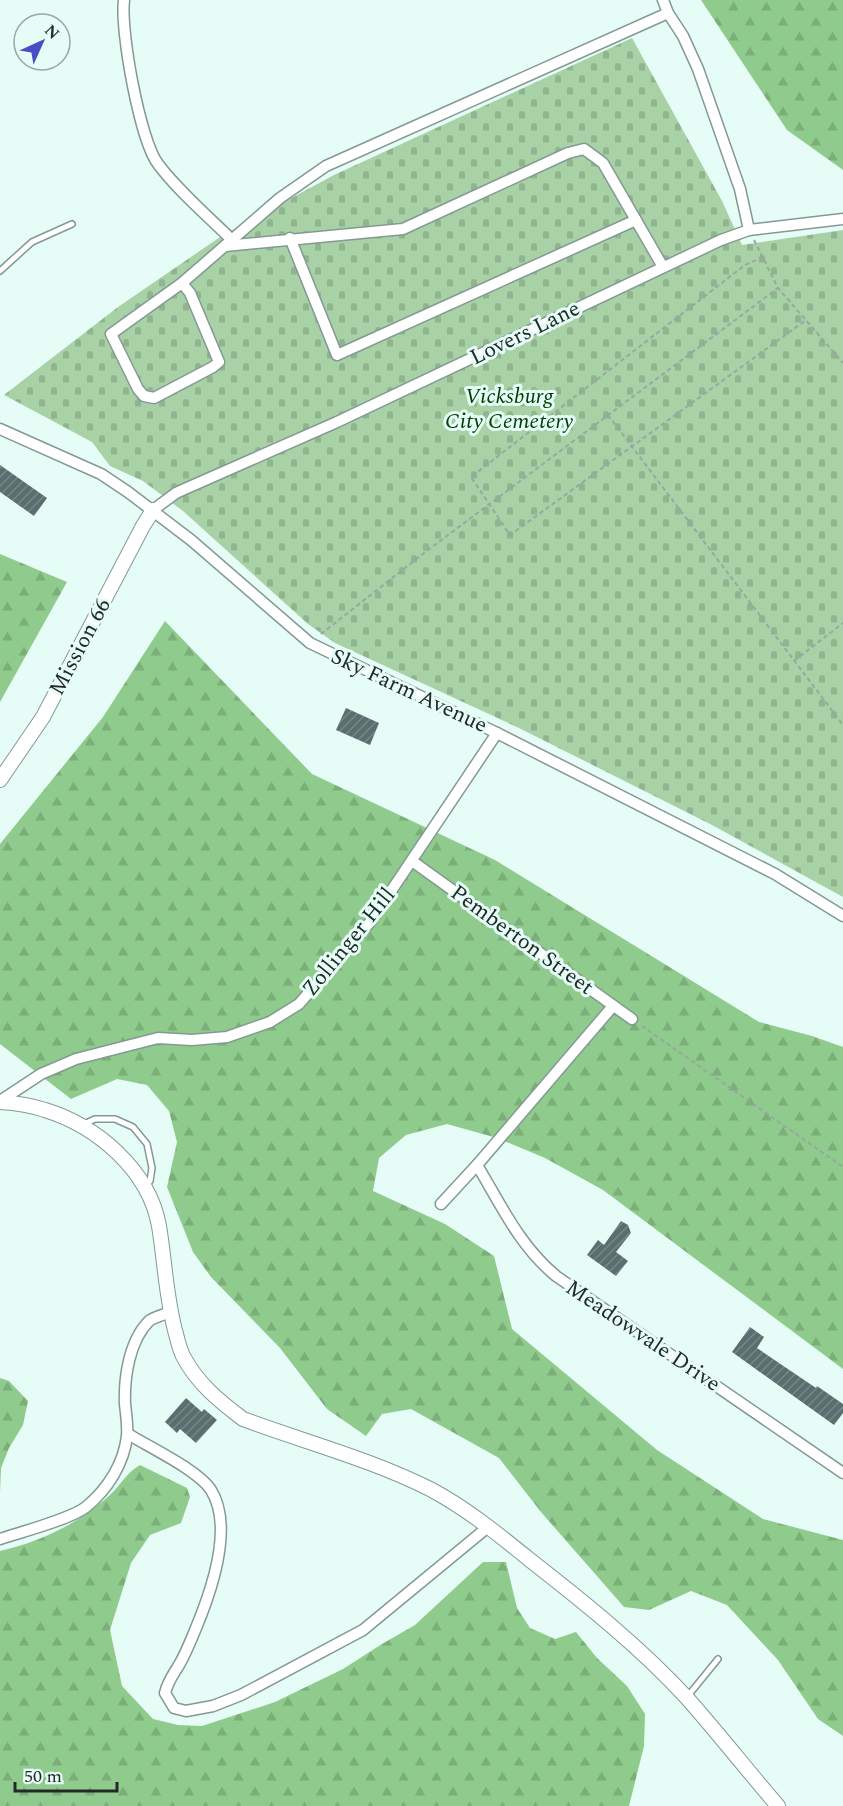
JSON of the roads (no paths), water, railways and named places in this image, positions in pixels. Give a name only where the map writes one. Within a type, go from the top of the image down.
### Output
[{"type":"street","points":[[124,0],[122,13],[131,74],[144,132],[157,163],[229,243]]},
{"type":"street","points":[[663,0],[698,69],[740,189],[749,230]]},
{"type":"street","points":[[182,283],[190,293],[219,362],[213,368],[154,398],[144,396],[138,389],[111,334],[182,283],[280,198],[326,166],[668,12]]},
{"type":"street","points":[[229,243],[403,229],[568,153],[584,149],[603,164],[663,267]]},
{"type":"street","name":"Lovers Lane","points":[[153,510],[186,488],[337,423],[721,240],[749,230],[843,219]]},
{"type":"street","points":[[290,238],[337,355],[636,220]]},
{"type":"street","name":"Sky Farm Avenue","points":[[0,429],[101,474],[153,510],[191,540],[310,644],[497,733],[775,874],[843,916]]},
{"type":"street","name":"Mission 66","points":[[0,780],[43,717],[153,510]]},
{"type":"street","name":"Zollinger Hill","points":[[0,1101],[41,1074],[76,1059],[158,1038],[192,1040],[227,1037],[270,1022],[299,1004],[370,921],[497,733]]},
{"type":"street","name":"Pemberton Street","points":[[412,861],[632,1019]]},
{"type":"street","points":[[441,1204],[613,1006]]},
{"type":"street","points":[[0,1101],[24,1104],[44,1110],[81,1126],[98,1136],[133,1171],[144,1187],[158,1223],[170,1312],[182,1354],[192,1372],[205,1387],[243,1419],[395,1472],[454,1503],[488,1527],[621,1634],[686,1698],[777,1806]]},
{"type":"street","name":"Meadowvale Drive","points":[[477,1165],[519,1236],[537,1260],[556,1276],[843,1473]]},
{"type":"street","points":[[0,1539],[85,1508],[109,1481],[122,1461],[128,1434],[125,1401],[127,1369],[137,1340],[150,1320],[170,1312]]},
{"type":"street","points":[[128,1434],[202,1481],[211,1490],[220,1521],[215,1575],[197,1627],[179,1666],[168,1682],[165,1694],[174,1708],[186,1711],[213,1706],[241,1695],[363,1630],[488,1527]]},
{"type":"lane","points":[[0,271],[32,242],[72,224]]},
{"type":"lane","points":[[81,1126],[95,1119],[115,1119],[133,1127],[147,1144],[152,1168],[150,1181],[144,1187]]},
{"type":"lane","points":[[686,1698],[718,1659]]},
{"type":"park label","name":"Vicksburg City Cemetery","points":[[509,408]]}]
